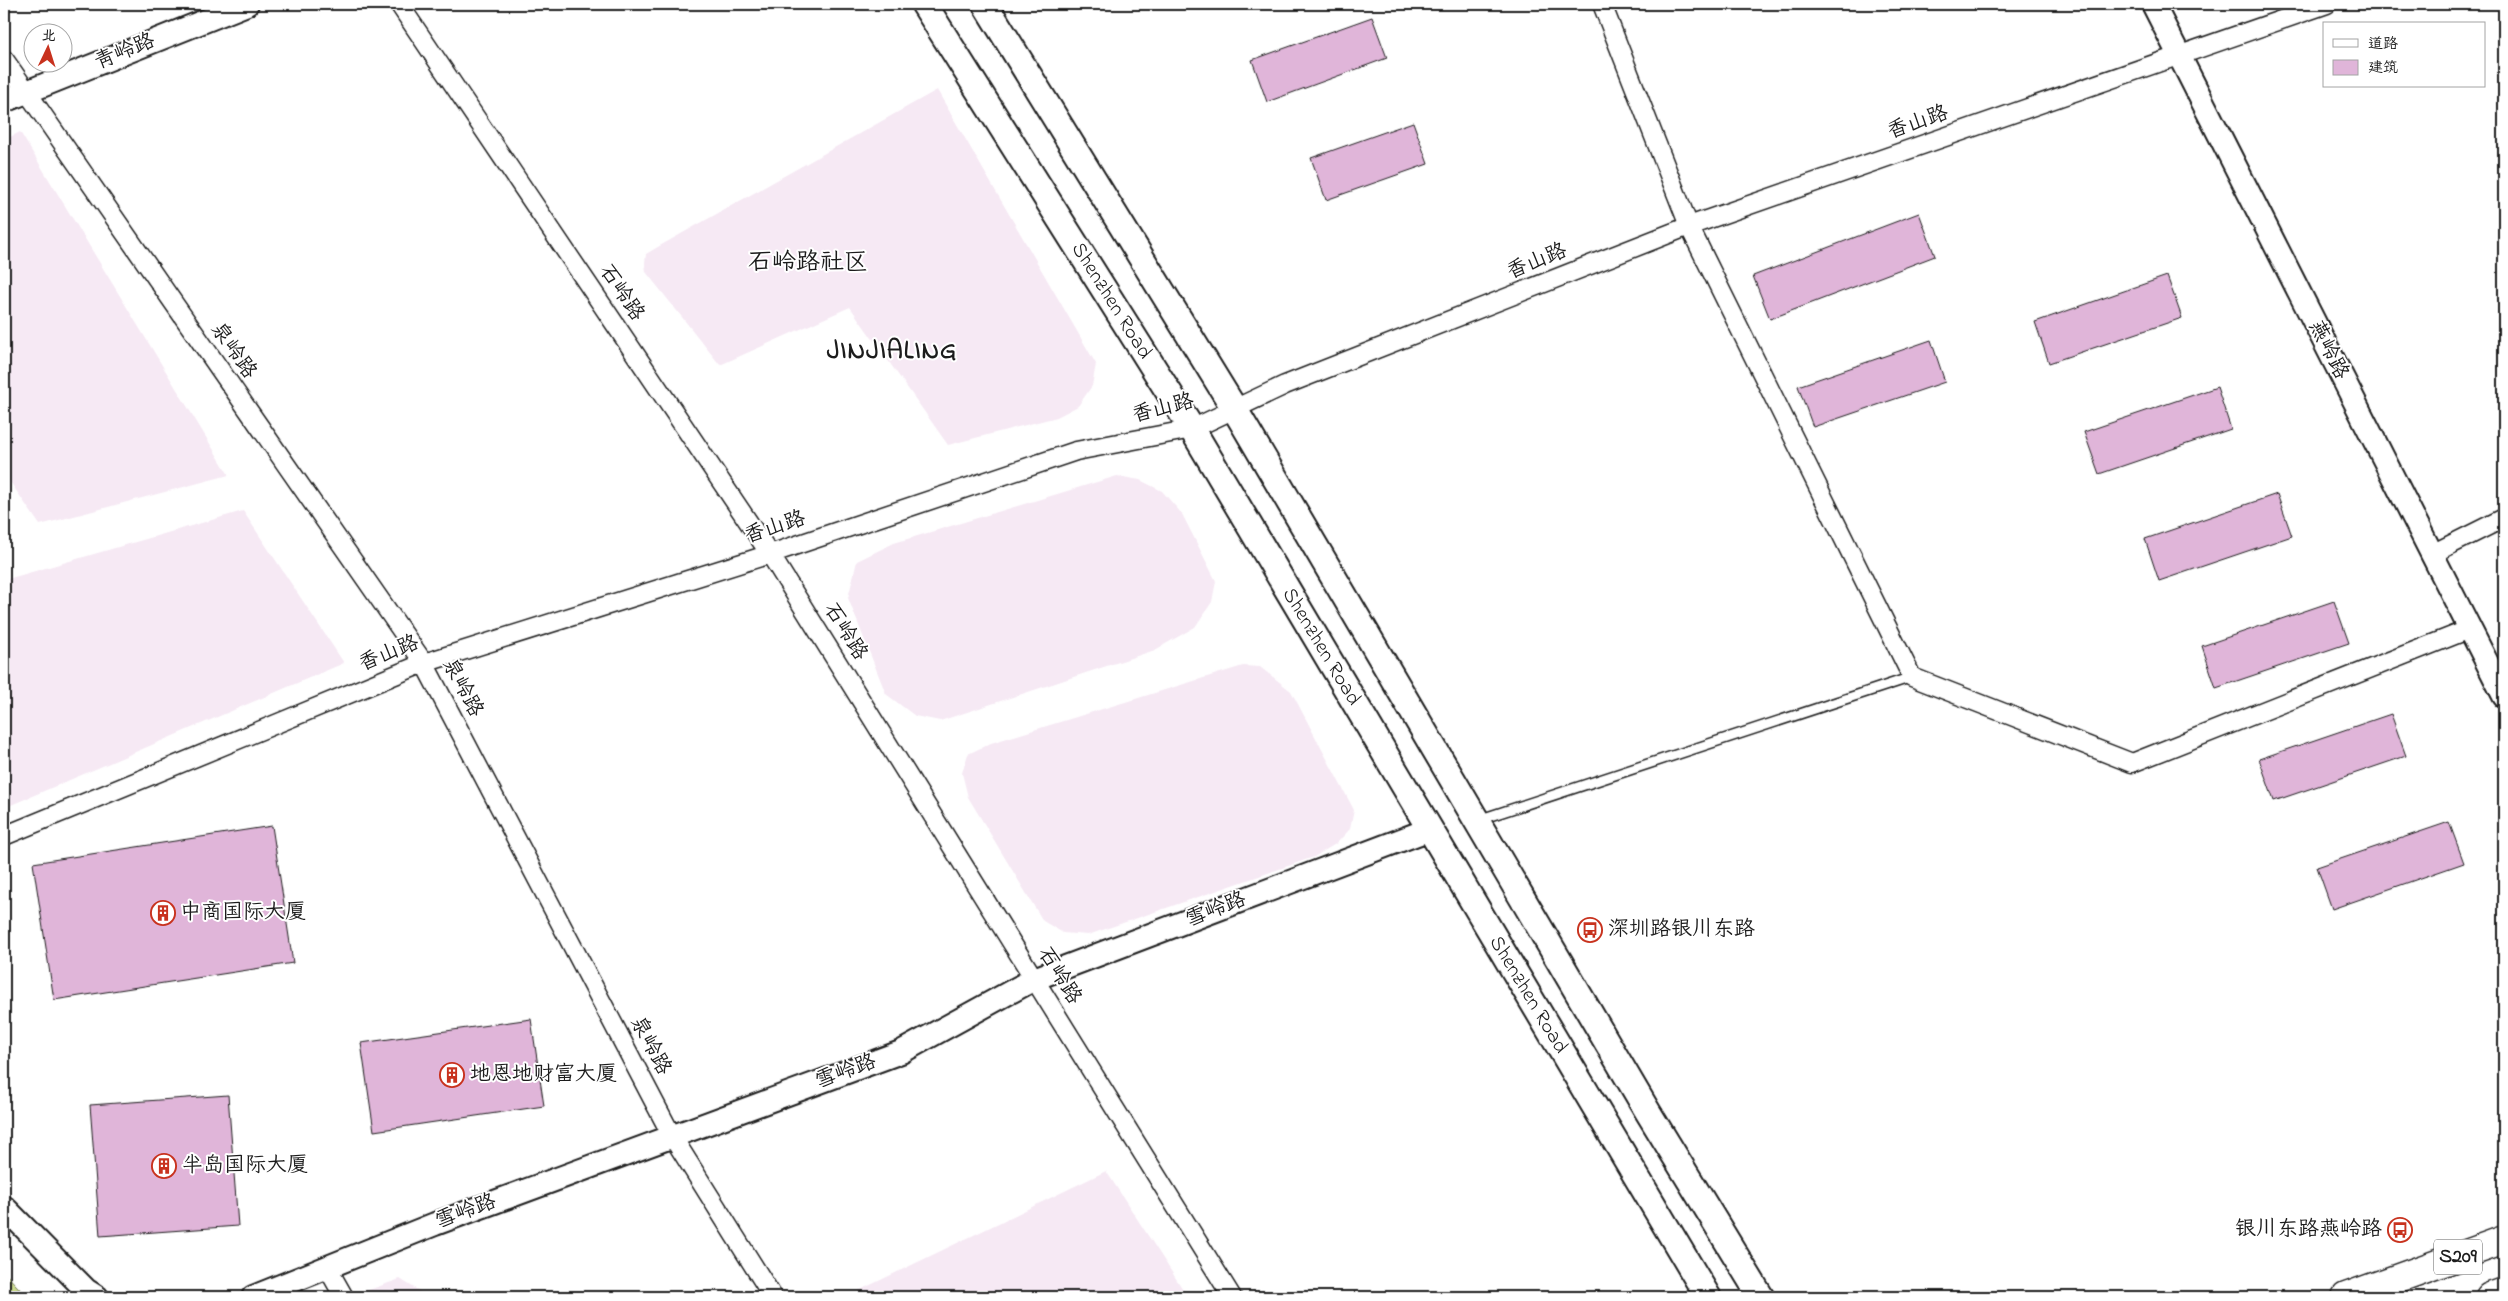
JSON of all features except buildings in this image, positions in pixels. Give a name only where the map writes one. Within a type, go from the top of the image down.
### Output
[{"type":"main road","name":"Shenzhen Road","points":[[924,4],[1192,429],[1708,1297]]},
{"type":"main road","name":"Shenzhen Road","points":[[985,4],[1234,408],[1648,1112],[1761,1297]]},
{"type":"main road","name":"S209","points":[[2346,1297],[2504,1240]]},
{"type":"main road","name":"S209","points":[[2490,1297],[2504,1292]]},
{"type":"street","name":"青岭路","points":[[4,101],[25,91],[247,4]]},
{"type":"street","name":"石岭路","points":[[399,4],[770,554],[1232,1297]]},
{"type":"street","points":[[1602,4],[1689,226],[1912,677],[2132,763],[2470,629]]},
{"type":"street","name":"燕岭路","points":[[2153,4],[2504,696]]},
{"type":"street","name":"香山路","points":[[4,836],[424,663],[770,554],[1076,451],[1192,429],[1285,385],[1689,226],[2327,4]]},
{"type":"street","name":"泉岭路","points":[[4,59],[424,663],[672,1136],[774,1297]]},
{"type":"street","points":[[2432,554],[2504,518]]},
{"type":"street","name":"雪岭路","points":[[254,1297],[435,1224],[901,1052],[1034,979],[1430,829]]},
{"type":"street","points":[[4,1207],[86,1290],[97,1297]]},
{"type":"street","points":[[327,1267],[344,1297]]},
{"type":"lane","points":[[1476,821],[1912,677]]},
{"type":"shaded area","points":[[937,90],[1096,364],[1092,386],[1078,406],[1057,417],[948,445],[850,307],[720,365],[646,272],[645,263],[646,254],[656,248]]},
{"type":"shaded area","points":[[20,132],[229,475],[40,525],[4,473],[4,140]]},
{"type":"shaded area","points":[[1117,476],[1140,480],[1162,491],[1182,514],[1216,581],[1212,602],[1195,627],[1155,650],[940,721],[915,716],[886,694],[848,598],[857,561],[894,543]]},
{"type":"shaded area","points":[[243,511],[344,663],[4,808],[4,580]]},
{"type":"shaded area","points":[[1243,666],[1260,667],[1291,691],[1354,810],[1350,829],[1337,843],[1314,857],[1088,935],[1063,933],[1043,921],[968,797],[962,773],[968,754],[991,743]]},
{"type":"shaded area","points":[[1106,1171],[1188,1297],[856,1297],[858,1291]]},
{"type":"shaded area","points":[[400,1279],[429,1297],[349,1297]]},
{"type":"green space","points":[[4,1272],[27,1297],[4,1297]]},
{"type":"place","name":"中商国际大厦","points":[[163,913]]},
{"type":"place","name":"深圳路银川东路","points":[[1590,930]]},
{"type":"place","name":"地恩地财富大厦","points":[[452,1075]]},
{"type":"place","name":"半岛国际大厦","points":[[164,1166]]},
{"type":"place","name":"银川东路燕岭路","points":[[2400,1230]]},
{"type":"district","name":"石岭路社区","points":[[808,263]]},
{"type":"district","name":"JINJIALING","points":[[892,352]]}]
